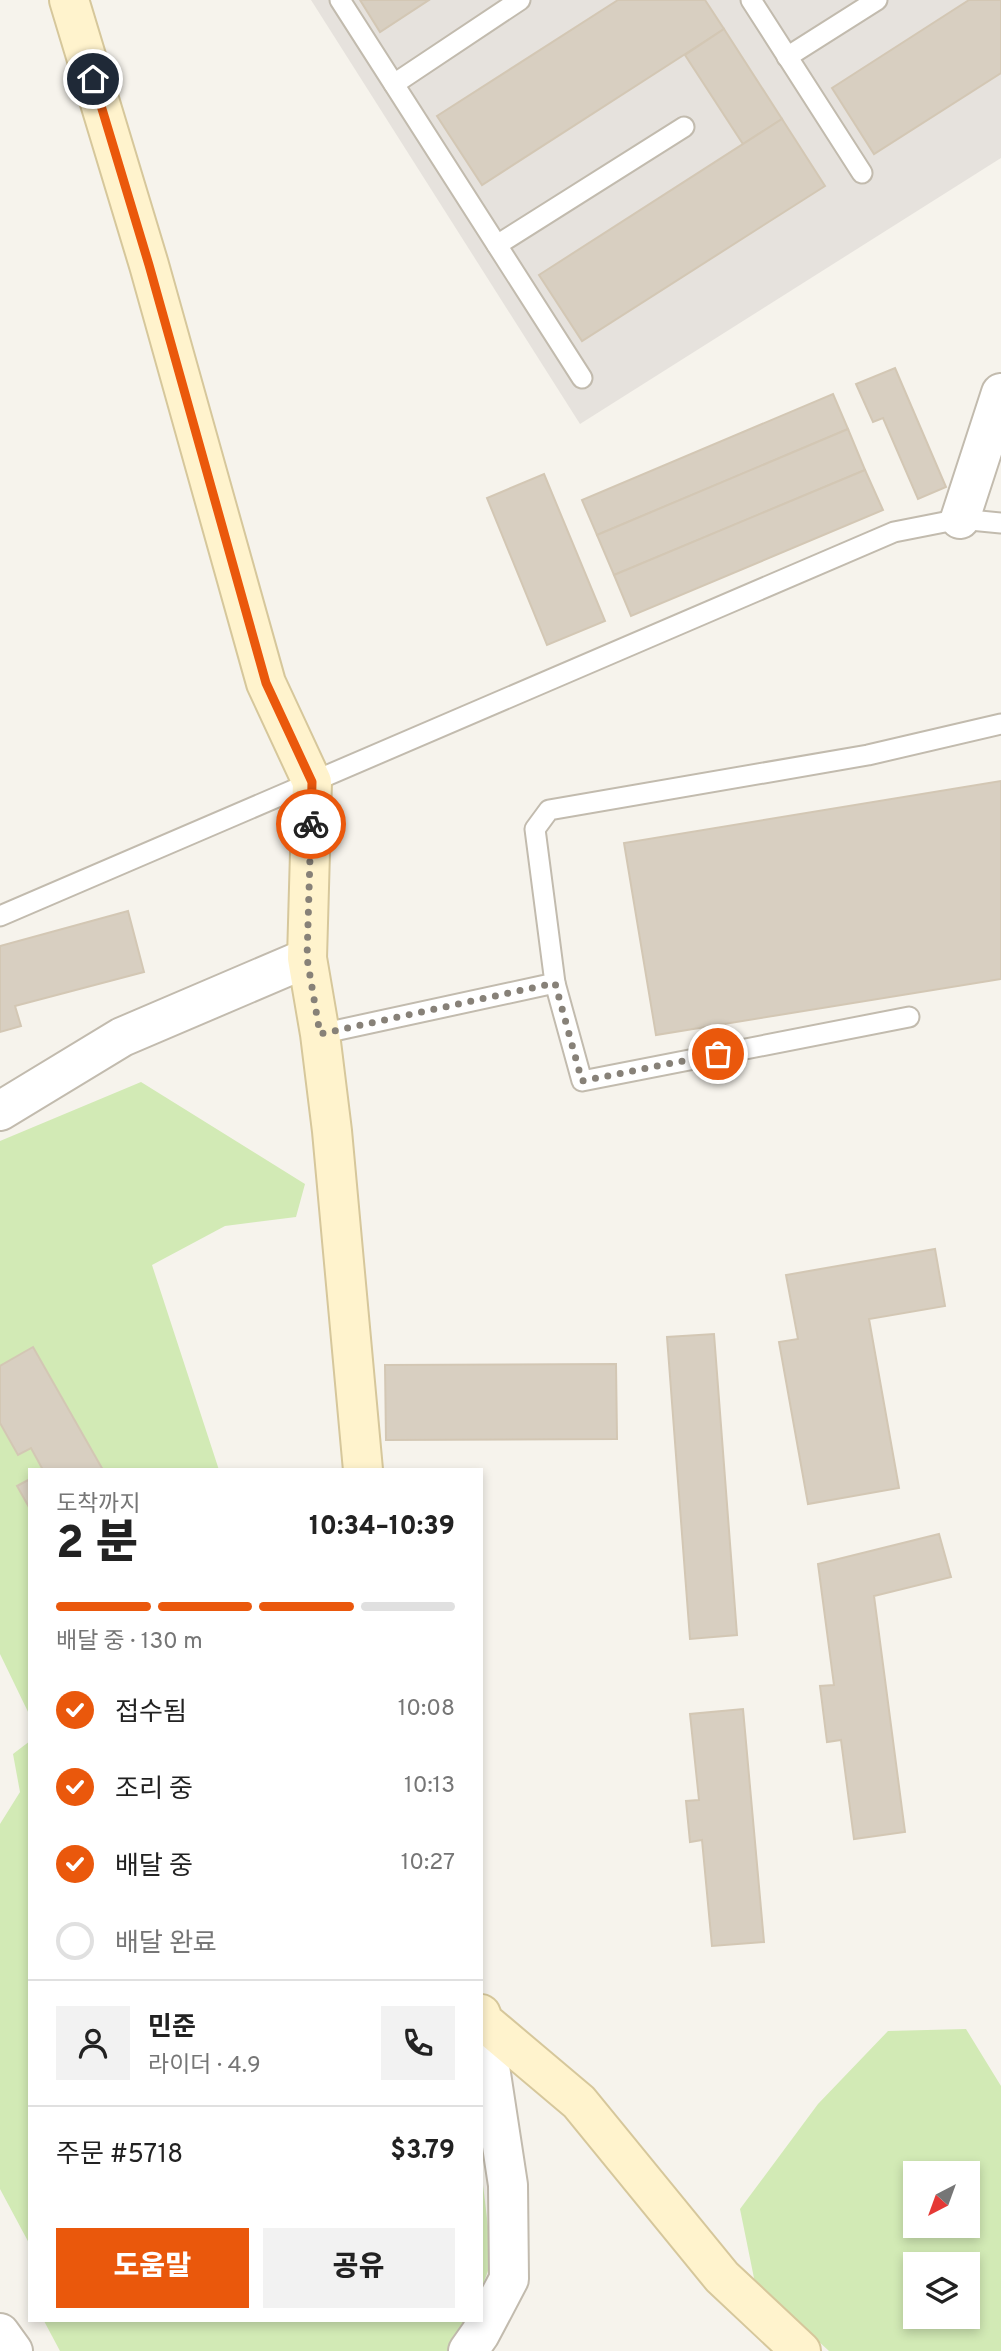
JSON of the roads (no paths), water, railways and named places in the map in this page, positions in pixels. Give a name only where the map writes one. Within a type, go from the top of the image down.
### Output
[{"type":"street","points":[[69,0],[149,265],[266,683],[312,782],[307,958],[320,1034],[333,1144],[363,1468]]},
{"type":"street","points":[[961,519],[1001,393]]},
{"type":"street","points":[[0,1111],[122,1037],[307,958]]},
{"type":"street","points":[[483,2018],[579,2102],[722,2277],[801,2351]]},
{"type":"street","points":[[468,2351],[480,2334],[509,2278],[508,2185],[483,2023]]},
{"type":"street","points":[[0,2333],[13,2351]]},
{"type":"lane","points":[[340,0],[582,378]]},
{"type":"lane","points":[[394,84],[520,0]]},
{"type":"lane","points":[[751,0],[862,173]]},
{"type":"lane","points":[[788,57],[877,0]]},
{"type":"lane","points":[[497,245],[684,127]]},
{"type":"lane","points":[[0,916],[894,532],[961,519],[1001,523]]},
{"type":"lane","points":[[909,1017],[582,1081],[555,983],[535,829],[549,810],[868,755],[1001,724]]},
{"type":"lane","points":[[320,1034],[555,983]]}]
